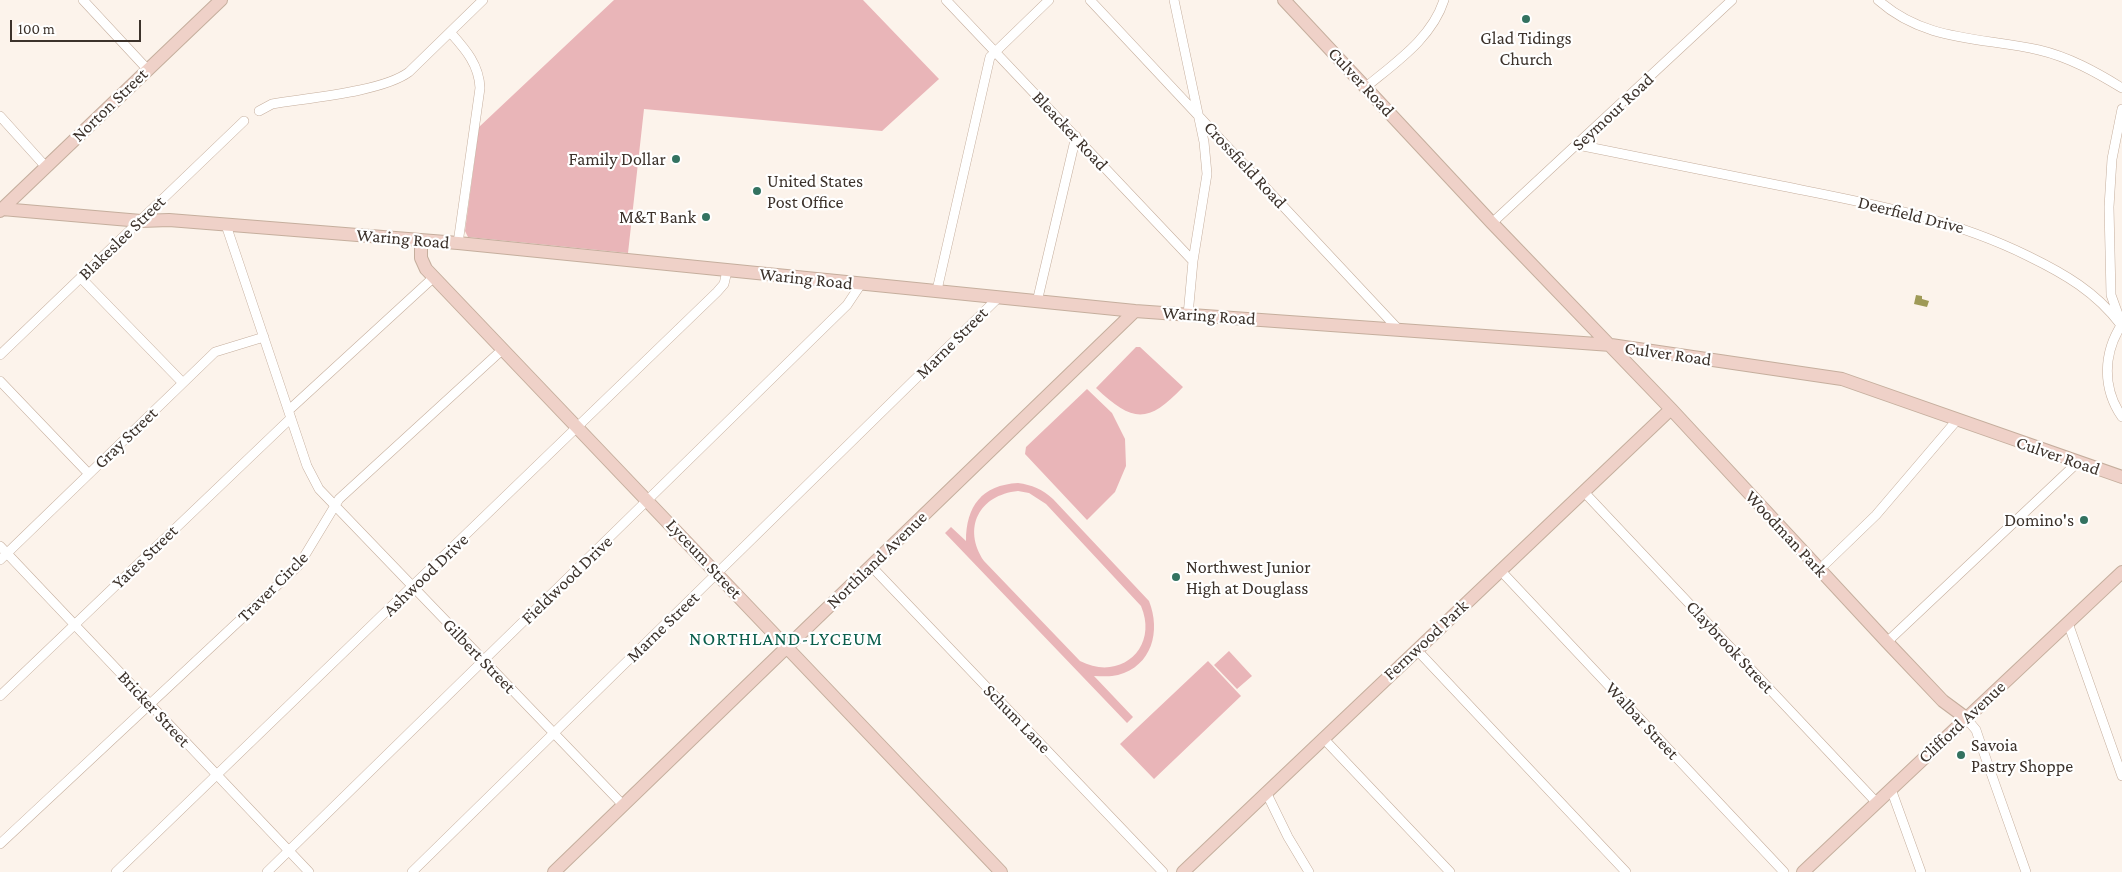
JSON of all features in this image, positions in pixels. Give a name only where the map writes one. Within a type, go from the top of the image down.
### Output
[{"type":"street","points":[[83,0],[148,70]]},
{"type":"street","name":"Norton Street","points":[[1,210],[221,0]]},
{"type":"street","points":[[259,111],[272,104],[393,81],[409,72],[483,0]]},
{"type":"street","name":"Bleacker Road","points":[[946,0],[1193,261]]},
{"type":"street","points":[[937,290],[990,59],[1049,0]]},
{"type":"street","name":"Crossfield Road","points":[[1090,0],[1400,330]]},
{"type":"street","points":[[1174,0],[1204,142],[1207,174],[1193,261],[1188,315]]},
{"type":"street","name":"Culver Road","points":[[1284,0],[1492,223],[1611,345],[1842,379],[2122,478]]},
{"type":"street","points":[[1366,87],[1429,31],[1438,17],[1444,0]]},
{"type":"street","name":"Seymour Road","points":[[1492,223],[1732,0]]},
{"type":"street","points":[[1878,0],[1909,22],[1940,34],[2050,53],[2071,61],[2122,88]]},
{"type":"street","points":[[450,32],[472,59],[479,77],[480,88],[458,243]]},
{"type":"street","points":[[2122,109],[2112,159],[2109,207],[2111,295],[2122,324],[2111,347],[2107,374],[2112,400],[2122,417]]},
{"type":"street","points":[[0,116],[46,167]]},
{"type":"street","name":"Blakeslee Street","points":[[0,355],[244,121]]},
{"type":"street","points":[[1037,302],[1076,136]]},
{"type":"street","name":"Deerfield Drive","points":[[1578,145],[1893,208],[1965,228],[1997,240],[2038,260],[2080,285],[2099,299],[2122,324]]},
{"type":"street","name":"Waring Road","points":[[1,210],[141,221],[169,220],[458,243],[1135,311],[1611,345]]},
{"type":"street","points":[[226,225],[312,478],[319,489],[334,505]]},
{"type":"street","name":"Lyceum Street","points":[[421,240],[421,258],[426,269],[649,501],[1000,872]]},
{"type":"street","name":"Ashwood Drive","points":[[116,872],[579,428],[717,292],[724,284],[727,271]]},
{"type":"street","name":"Yates Street","points":[[0,696],[434,277]]},
{"type":"street","points":[[81,278],[183,383]]},
{"type":"street","name":"Fieldwood Drive","points":[[267,872],[847,306],[861,284]]},
{"type":"street","name":"Marne Street","points":[[412,872],[999,297]]},
{"type":"street","name":"Northland Avenue","points":[[554,872],[1135,311]]},
{"type":"street","name":"Gray Street","points":[[4,557],[216,352],[264,337]]},
{"type":"street","name":"Woodman Park","points":[[1611,345],[1943,701],[1966,718]]},
{"type":"street","name":"Traver Circle","points":[[0,844],[299,565],[314,543],[334,505],[345,493],[503,349]]},
{"type":"street","points":[[0,381],[89,474]]},
{"type":"street","name":"Fernwood Park","points":[[1183,872],[1416,648],[1671,409]]},
{"type":"street","points":[[1819,570],[1876,515],[1957,420]]},
{"type":"street","points":[[1887,642],[2077,463]]},
{"type":"street","name":"Claybrook Street","points":[[1584,492],[1876,803]]},
{"type":"street","name":"Gilbert Street","points":[[334,505],[624,806]]},
{"type":"street","name":"Bricker Street","points":[[0,546],[4,557],[74,624],[309,872]]},
{"type":"street","name":"Schum Lane","points":[[871,566],[1163,872]]},
{"type":"street","name":"Walbar Street","points":[[1501,570],[1784,872]]},
{"type":"street","name":"Clifford Avenue","points":[[1810,869],[1876,803],[2122,572]]},
{"type":"street","points":[[2068,623],[2122,776]]},
{"type":"street","points":[[1416,648],[1626,872]]},
{"type":"street","points":[[1966,718],[1976,730],[2026,872]]},
{"type":"street","points":[[1323,738],[1450,872]]},
{"type":"street","points":[[1891,789],[1921,872]]},
{"type":"street","points":[[1266,792],[1288,837],[1309,872]]},
{"type":"shaded area","points":[[614,0],[863,0],[939,79],[882,131],[644,109],[628,253],[468,237],[465,231],[479,127]]},
{"type":"shaded area","points":[[1916,295],[1922,296],[1922,299],[1929,301],[1927,307],[1914,304]]},
{"type":"shaded area","points":[[1136,347],[1140,347],[1183,387],[1160,408],[1150,413],[1131,413],[1120,408],[1096,388]]},
{"type":"shaded area","points":[[1087,389],[1112,413],[1125,439],[1126,466],[1115,492],[1087,520],[1025,454],[1026,447]]},
{"type":"shaded area","points":[[1018,483],[1028,485],[1041,490],[1053,499],[1149,601],[1153,612],[1154,624],[1151,646],[1146,656],[1139,664],[1118,675],[1094,676],[1133,717],[1127,723],[945,533],[951,527],[966,541],[969,517],[978,500],[995,488]],"holes":[[[1018,491],[1029,493],[1046,504],[1141,606],[1145,621],[1145,635],[1140,647],[1132,657],[1122,664],[1109,667],[1095,666],[1080,661],[984,561],[975,537],[975,525],[978,515],[984,506],[1004,494]]]},
{"type":"shaded area","points":[[1229,651],[1252,676],[1237,689],[1214,665]]},
{"type":"shaded area","points":[[1208,661],[1241,696],[1154,779],[1120,744]]},
{"type":"place","name":"Glad Tidings Church","points":[[1526,19]]},
{"type":"place","name":"Family Dollar","points":[[676,159]]},
{"type":"place","name":"United States Post Office","points":[[757,191]]},
{"type":"place","name":"M&T Bank","points":[[706,217]]},
{"type":"place","name":"Domino's","points":[[2084,520]]},
{"type":"place","name":"Northwest Junior High at Douglass","points":[[1176,577]]},
{"type":"place","name":"Savoia Pastry Shoppe","points":[[1961,755]]},
{"type":"district","name":"NORTHLAND-LYCEUM","points":[[786,639]]}]
